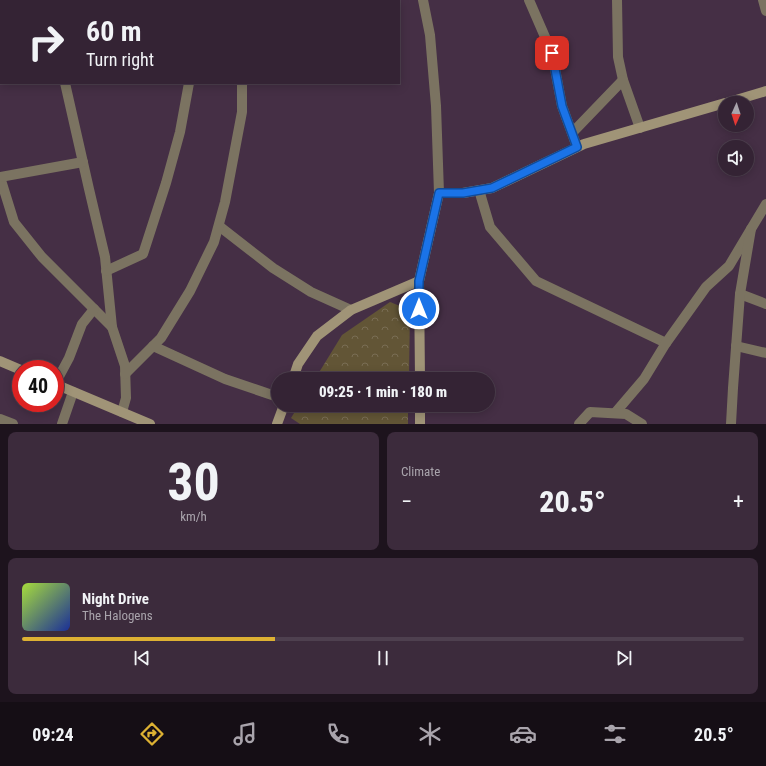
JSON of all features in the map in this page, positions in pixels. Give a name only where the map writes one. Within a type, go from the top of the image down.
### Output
[{"type":"street","points":[[420,372],[419,281],[439,193],[436,106],[430,36],[424,0]]},
{"type":"street","points":[[529,0],[552,53],[562,106],[577,147]]},
{"type":"street","points":[[617,0],[618,57],[623,80],[640,128]]},
{"type":"street","points":[[763,0],[766,11]]},
{"type":"street","points":[[572,133],[623,80]]},
{"type":"street","points":[[65,84],[105,257],[112,327],[125,366],[126,398],[122,412]]},
{"type":"street","points":[[106,271],[143,254],[166,183],[180,132],[189,84]]},
{"type":"street","points":[[125,374],[161,338],[190,291],[214,242],[226,202],[242,112],[242,84]]},
{"type":"street","points":[[751,96],[766,92]]},
{"type":"street","points":[[439,193],[463,193],[492,188],[584,144],[718,105]]},
{"type":"street","points":[[83,162],[0,177],[2,192],[14,222],[42,257],[112,327]]},
{"type":"street","points":[[479,190],[490,227],[536,281],[666,343]]},
{"type":"street","points":[[615,413],[644,379],[666,343],[706,287],[729,266],[766,204]]},
{"type":"street","points":[[219,226],[273,268],[311,292],[351,310]]},
{"type":"street","points":[[731,424],[740,294],[751,229]]},
{"type":"street","points":[[295,372],[298,364],[317,336],[351,310],[419,281]]},
{"type":"street","points":[[740,294],[766,304]]},
{"type":"street","points":[[64,367],[82,324],[94,309]]},
{"type":"street","points":[[153,346],[225,379],[271,395]]},
{"type":"street","points":[[736,346],[766,353]]},
{"type":"street","points":[[0,361],[12,366]]},
{"type":"street","points":[[64,388],[150,424]]},
{"type":"street","points":[[62,424],[73,392]]},
{"type":"street","points":[[277,424],[281,412]]},
{"type":"street","points":[[420,412],[420,424]]},
{"type":"street","points":[[579,424],[590,412],[626,414],[642,424]]},
{"type":"street","points":[[0,419],[13,424]]},
{"type":"green space","points":[[390,302],[410,310],[409,372],[319,372],[342,335]]},
{"type":"green space","points":[[295,412],[408,412],[408,424],[300,424],[291,418]]},
{"type":"route","points":[[419,309],[419,281],[439,193],[463,193],[492,188],[577,147],[562,106],[552,53]]}]
